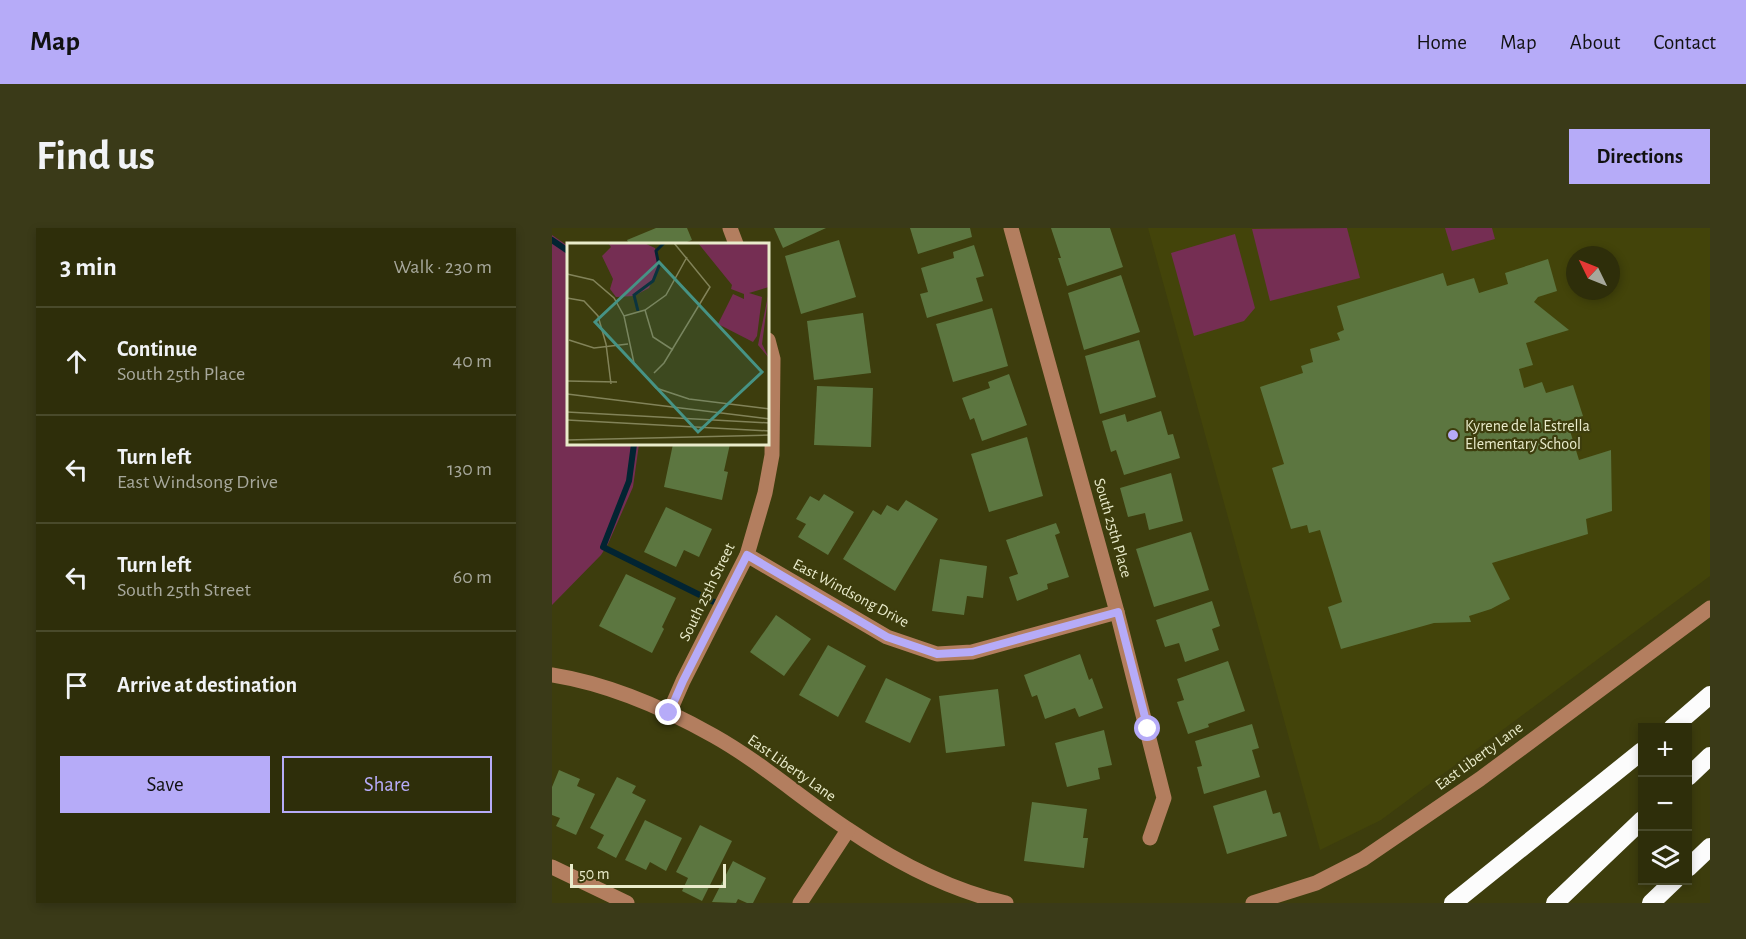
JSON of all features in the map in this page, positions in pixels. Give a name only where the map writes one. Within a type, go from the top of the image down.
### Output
[{"type":"highway","points":[[1678,723],[1710,695]]},
{"type":"highway","points":[[1453,903],[1638,754]]},
{"type":"highway","points":[[1692,773],[1710,756]]},
{"type":"highway","points":[[1555,903],[1638,824]]},
{"type":"highway","points":[[1692,864],[1710,847]]},
{"type":"highway","points":[[1651,903],[1670,885]]},
{"type":"street","points":[[730,228],[736,243]]},
{"type":"street","name":"South 25th Place","points":[[1011,228],[1118,612],[1164,798],[1150,838]]},
{"type":"street","name":"South 25th Street","points":[[669,713],[747,555],[765,493],[772,455],[773,358],[770,347]]},
{"type":"street","name":"East Windsong Drive","points":[[747,555],[887,637],[937,654],[972,652],[1118,612]]},
{"type":"street","name":"East Liberty Lane","points":[[1253,903],[1316,883],[1363,859],[1480,779],[1710,608]]},
{"type":"street","name":"East Liberty Lane","points":[[552,675],[637,699],[715,736],[848,830],[890,855],[944,882],[1006,903]]},
{"type":"street","points":[[800,903],[848,830]]},
{"type":"street","points":[[552,867],[627,903]]},
{"type":"shaded area","points":[[1148,228],[1710,228],[1710,576],[1381,820],[1320,850]]},
{"type":"shaded area","points":[[1347,228],[1360,278],[1270,301],[1252,229]]},
{"type":"shaded area","points":[[1445,228],[1492,228],[1495,239],[1452,251]]},
{"type":"shaded area","points":[[1235,234],[1255,308],[1244,321],[1194,336],[1171,253]]},
{"type":"shaded area","points":[[552,235],[567,245],[567,446],[639,446],[633,487],[608,544],[601,555],[552,605]]},
{"type":"building","points":[[656,228],[687,228],[692,240],[684,243],[628,243],[627,240]]},
{"type":"building","points":[[774,228],[826,228],[783,248]]},
{"type":"building","points":[[910,228],[970,228],[972,237],[918,254]]},
{"type":"building","points":[[1051,228],[1110,228],[1123,267],[1067,286]]},
{"type":"building","points":[[839,240],[856,297],[801,314],[785,256]]},
{"type":"building","points":[[974,245],[984,276],[976,278],[983,301],[927,318],[920,294],[928,292],[921,268],[954,258],[953,252]]},
{"type":"building","points":[[1548,259],[1557,291],[1538,297],[1534,302],[1569,330],[1526,343],[1533,365],[1519,369],[1524,388],[1542,382],[1546,393],[1573,385],[1583,416],[1567,421],[1579,460],[1611,450],[1612,511],[1586,519],[1588,534],[1492,563],[1510,599],[1491,609],[1469,616],[1471,622],[1434,623],[1341,649],[1328,607],[1342,602],[1320,530],[1309,533],[1307,525],[1291,529],[1272,468],[1284,464],[1260,387],[1303,373],[1301,366],[1313,362],[1310,349],[1340,340],[1337,333],[1344,330],[1337,306],[1443,273],[1447,286],[1474,278],[1479,293],[1508,284],[1505,273]]},
{"type":"building","points":[[1121,275],[1140,332],[1084,350],[1068,293]]},
{"type":"building","points":[[992,308],[1008,366],[953,382],[936,324]]},
{"type":"building","points":[[863,313],[871,373],[814,380],[807,321]]},
{"type":"building","points":[[1139,340],[1156,397],[1100,414],[1085,356]]},
{"type":"building","points":[[1009,374],[1027,425],[982,441],[974,418],[970,420],[962,398],[990,388],[988,382]]},
{"type":"building","points":[[817,386],[873,388],[871,447],[814,445]]},
{"type":"building","points":[[1161,411],[1168,435],[1173,434],[1180,458],[1124,475],[1116,450],[1111,452],[1102,421],[1125,414],[1127,422]]},
{"type":"building","points":[[1027,437],[1043,496],[989,512],[971,454]]},
{"type":"building","points":[[673,446],[730,446],[724,471],[728,472],[722,500],[664,487]]},
{"type":"building","points":[[1171,473],[1183,521],[1149,530],[1145,513],[1128,517],[1120,488]]},
{"type":"building","points":[[824,494],[854,512],[828,555],[798,537],[806,524],[796,519],[810,496],[819,501]]},
{"type":"building","points":[[906,500],[938,519],[895,591],[843,559],[873,510],[881,515],[887,505],[898,511]]},
{"type":"building","points":[[666,507],[712,529],[699,557],[684,550],[676,567],[644,552]]},
{"type":"building","points":[[1056,523],[1060,533],[1055,535],[1069,577],[1047,584],[1048,589],[1017,601],[1009,577],[1018,574],[1006,540]]},
{"type":"building","points":[[1191,532],[1209,590],[1154,607],[1136,549]]},
{"type":"building","points":[[940,559],[987,566],[983,598],[967,596],[964,615],[932,611]]},
{"type":"building","points":[[626,574],[676,598],[652,653],[599,626]]},
{"type":"building","points":[[1212,601],[1220,626],[1212,629],[1219,650],[1185,662],[1179,643],[1165,647],[1156,620]]},
{"type":"building","points":[[776,615],[811,639],[784,676],[750,652]]},
{"type":"building","points":[[828,645],[866,666],[838,717],[799,695]]},
{"type":"building","points":[[1080,654],[1089,680],[1092,678],[1103,708],[1079,717],[1075,708],[1045,719],[1037,695],[1032,697],[1024,675]]},
{"type":"building","points":[[1228,661],[1245,711],[1188,734],[1177,702],[1184,700],[1177,679]]},
{"type":"building","points":[[886,678],[931,699],[910,743],[865,722]]},
{"type":"building","points":[[998,689],[1005,746],[946,753],[939,696]]},
{"type":"building","points":[[1252,724],[1259,748],[1252,750],[1260,777],[1204,794],[1197,767],[1202,766],[1195,741]]},
{"type":"building","points":[[1104,730],[1112,765],[1098,768],[1100,779],[1067,787],[1055,743]]},
{"type":"building","points":[[559,770],[580,779],[577,786],[595,794],[576,835],[556,826],[560,818],[552,815],[552,787]]},
{"type":"building","points":[[617,777],[636,786],[632,793],[646,800],[616,858],[597,848],[604,835],[590,828]]},
{"type":"building","points":[[1266,790],[1273,814],[1280,812],[1287,836],[1227,854],[1213,806]]},
{"type":"building","points":[[1032,802],[1087,809],[1083,838],[1088,838],[1084,868],[1024,861]]},
{"type":"building","points":[[645,820],[682,838],[666,871],[650,862],[646,870],[625,860]]},
{"type":"building","points":[[700,825],[732,841],[702,901],[682,891],[688,878],[676,872]]},
{"type":"building","points":[[733,861],[766,878],[753,903],[738,899],[736,903],[712,902]]},
{"type":"waterway","points":[[552,240],[567,250]]},
{"type":"waterway","points":[[634,446],[629,481],[603,547],[720,605]]},
{"type":"place","name":"Kyrene de la Estrella Elementary School","points":[[1453,435]]},
{"type":"route","points":[[669,713],[730,585],[747,555],[887,637],[937,654],[972,652],[1118,612],[1148,729]]}]
